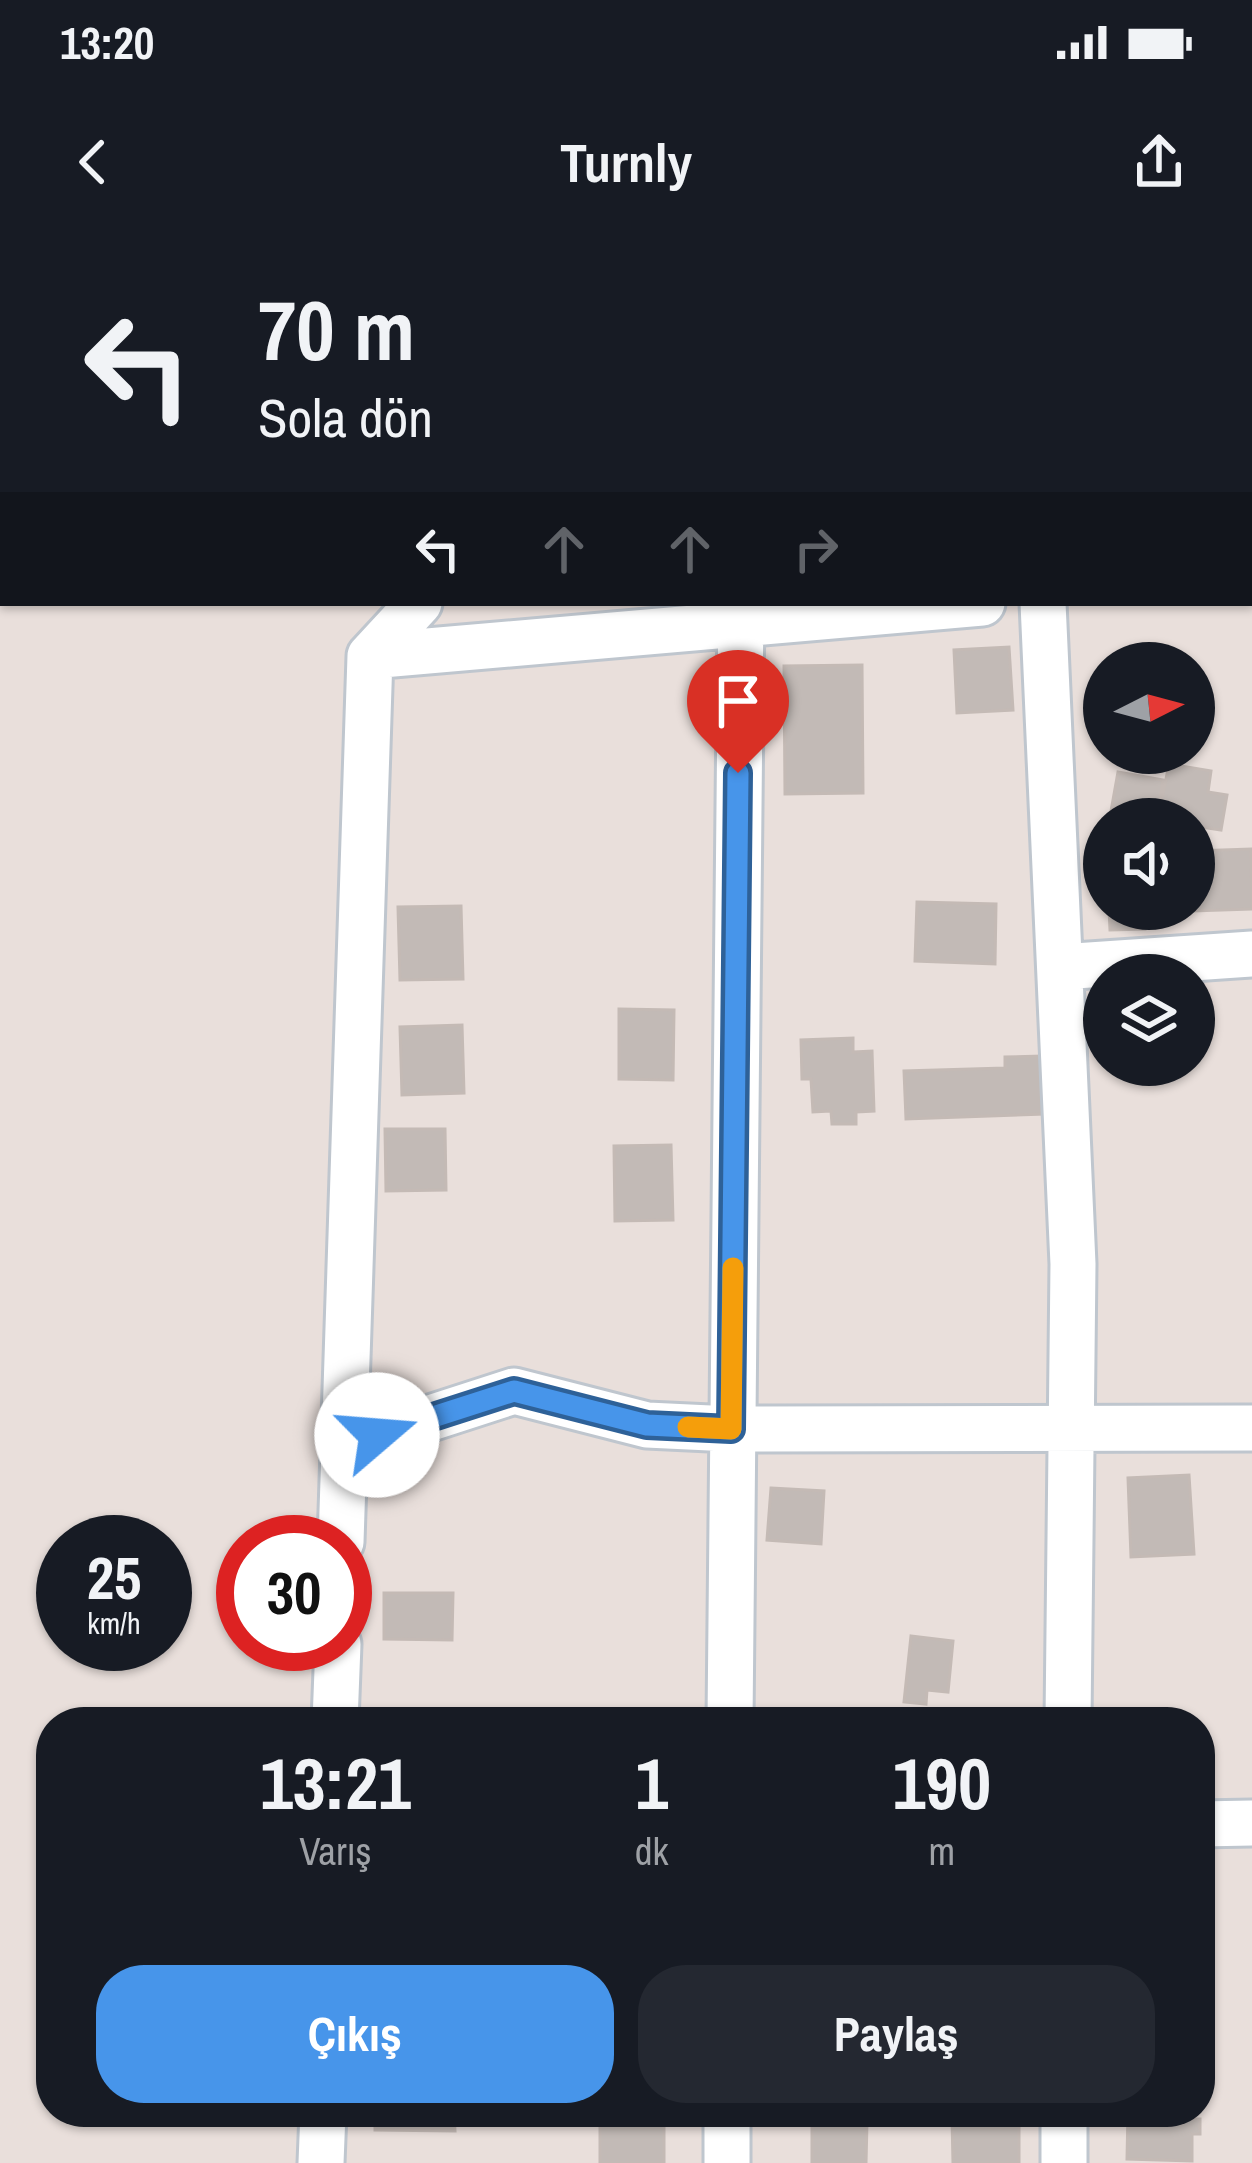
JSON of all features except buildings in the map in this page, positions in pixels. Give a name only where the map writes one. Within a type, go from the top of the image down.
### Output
[{"type":"street","points":[[342,1515],[370,656],[416,606]]},
{"type":"street","points":[[370,656],[741,615],[922,606]]},
{"type":"street","points":[[1043,606],[1073,1264],[1068,1707]]},
{"type":"street","points":[[730,1707],[741,615]]},
{"type":"street","points":[[1060,967],[1252,954]]},
{"type":"street","points":[[344,1446],[514,1391],[647,1425],[1252,1428]]},
{"type":"street","points":[[336,1707],[337,1671]]},
{"type":"street","points":[[1215,1824],[1252,1823]]},
{"type":"street","points":[[321,2163],[322,2127]]},
{"type":"street","points":[[727,2127],[727,2163]]},
{"type":"street","points":[[1064,2127],[1064,2163]]},
{"type":"slow traffic","points":[[688,1427],[731,1429],[733,1268]]},
{"type":"route","points":[[377,1435],[514,1391],[647,1425],[731,1429],[738,773]]}]
